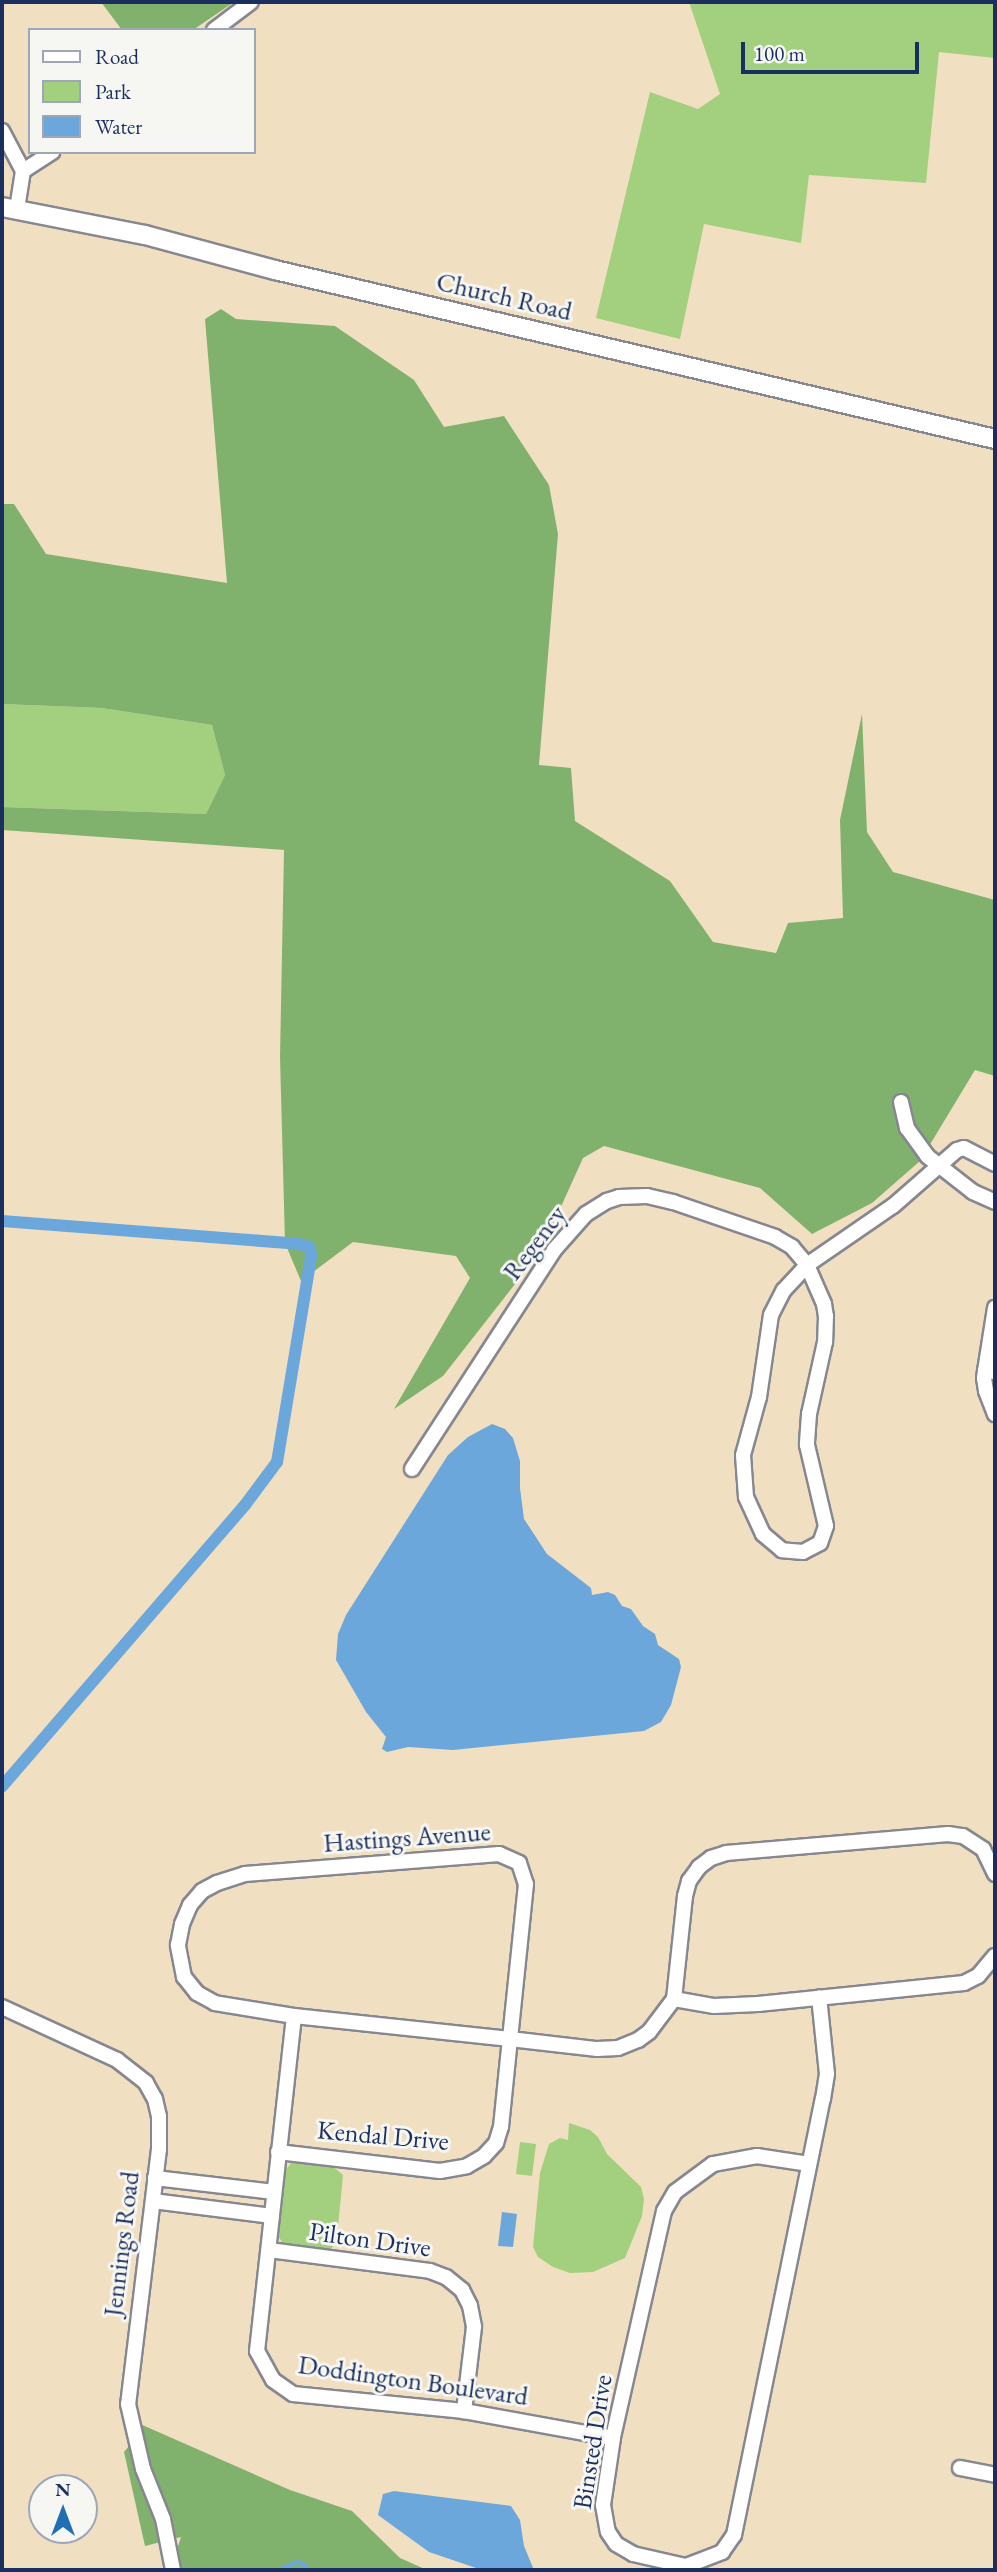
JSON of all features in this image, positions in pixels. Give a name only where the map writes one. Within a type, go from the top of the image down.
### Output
[{"type":"main road","name":"Church Road","points":[[10,209],[145,236],[275,270],[995,439]]},
{"type":"street","points":[[217,28],[251,2]]},
{"type":"street","points":[[2,131],[23,171]]},
{"type":"street","points":[[10,209],[23,171],[49,154]]},
{"type":"street","points":[[901,1102],[911,1138],[973,1192],[995,1202]]},
{"type":"street","points":[[807,1265],[824,1304],[826,1316],[823,1356],[809,1414],[807,1445],[826,1526],[820,1543],[803,1552],[782,1550],[763,1534],[746,1497],[743,1462],[761,1390],[771,1315],[784,1290],[807,1265],[893,1206],[938,1164],[964,1148],[995,1164]]},
{"type":"street","name":"Regency","points":[[412,1469],[554,1250],[586,1214],[607,1202],[619,1197],[647,1196],[673,1202],[775,1237],[792,1247],[807,1265]]},
{"type":"street","points":[[995,1307],[986,1391],[995,1414]]},
{"type":"street","points":[[510,2039],[597,2049],[618,2048],[649,2032],[674,1999],[687,1888],[699,1867],[711,1857],[726,1853],[948,1834],[963,1836],[983,1849],[995,1874]]},
{"type":"street","name":"Hastings Avenue","points":[[499,1854],[519,1863],[526,1884],[510,2039],[294,2016],[215,2003],[197,1993],[184,1976],[178,1945],[181,1924],[190,1905],[202,1891],[245,1874],[499,1854]]},
{"type":"street","points":[[674,1999],[714,2006],[964,1983],[978,1976],[995,1956]]},
{"type":"street","name":"Binsted Drive","points":[[809,2164],[757,2156],[713,2164],[675,2192],[664,2211],[613,2438],[603,2505],[603,2520],[616,2544],[646,2558],[686,2566],[722,2552],[739,2522],[827,2074],[819,1997]]},
{"type":"street","name":"Jennings Road","points":[[2,2007],[117,2060],[146,2083],[155,2099],[159,2116],[153,2201],[128,2404],[143,2469],[163,2519],[173,2570]]},
{"type":"street","name":"Doddington Boulevard","points":[[294,2016],[257,2351],[273,2380],[293,2394],[464,2412],[613,2438]]},
{"type":"street","name":"Kendal Drive","points":[[278,2152],[440,2171],[467,2165],[484,2156],[496,2143],[501,2127],[510,2039]]},
{"type":"street","points":[[155,2178],[274,2192]]},
{"type":"street","points":[[153,2201],[272,2216]]},
{"type":"street","name":"Pilton Drive","points":[[269,2250],[430,2271],[446,2277],[462,2290],[470,2306],[474,2327],[464,2412]]},
{"type":"street","points":[[960,2468],[995,2475]]},
{"type":"green space","points":[[101,2],[234,2],[196,28],[120,28]]},
{"type":"green space","points":[[689,2],[995,2],[995,58],[939,52],[926,183],[809,175],[801,243],[704,224],[680,339],[596,318],[650,92],[698,109],[720,94]]},
{"type":"green space","points":[[221,309],[236,319],[335,326],[414,380],[444,427],[504,416],[549,485],[558,534],[539,765],[571,768],[575,821],[670,881],[713,942],[776,953],[788,923],[843,918],[840,820],[862,714],[867,832],[893,872],[995,900],[995,1076],[975,1070],[920,1161],[872,1203],[812,1234],[760,1188],[604,1146],[583,1158],[541,1251],[443,1376],[394,1409],[470,1278],[456,1256],[353,1242],[301,1281],[285,1243],[280,1057],[284,850],[2,830],[2,807],[206,814],[225,775],[212,725],[102,708],[2,704],[2,504],[14,504],[46,554],[227,583],[205,319]]},
{"type":"green space","points":[[2,704],[102,708],[212,725],[225,775],[206,814],[2,807]]},
{"type":"green space","points":[[569,2123],[590,2130],[598,2137],[607,2154],[641,2187],[644,2199],[642,2216],[625,2258],[593,2272],[570,2273],[553,2267],[538,2257],[533,2247],[540,2173],[549,2144],[560,2138],[568,2140]]},
{"type":"green space","points":[[520,2142],[536,2144],[532,2176],[516,2174]]},
{"type":"green space","points":[[300,2160],[330,2164],[343,2175],[337,2237],[332,2248],[327,2251],[284,2245],[278,2236],[286,2170],[291,2163]]},
{"type":"green space","points":[[131,2420],[290,2490],[352,2511],[400,2558],[427,2570],[173,2570],[171,2568],[181,2537],[145,2546],[124,2452],[135,2439]]},
{"type":"water","points":[[492,1424],[505,1429],[513,1438],[520,1461],[524,1519],[547,1554],[591,1588],[592,1595],[608,1592],[615,1595],[622,1606],[631,1609],[643,1626],[655,1634],[658,1645],[679,1659],[681,1667],[671,1705],[661,1722],[644,1731],[453,1750],[408,1747],[387,1752],[382,1749],[386,1737],[366,1712],[336,1660],[338,1634],[346,1615],[448,1455],[468,1437]]},
{"type":"water","points":[[502,2212],[517,2214],[513,2247],[498,2246]]},
{"type":"water","points":[[394,2491],[511,2506],[520,2520],[524,2546],[534,2570],[482,2570],[429,2552],[378,2515],[383,2494]]},
{"type":"waterway","points":[[2,1221],[298,1244],[310,1247],[311,1257],[277,1462],[245,1505],[2,1787]]},
{"type":"waterway","points":[[278,2570],[297,2562],[305,2565],[307,2570]]}]
